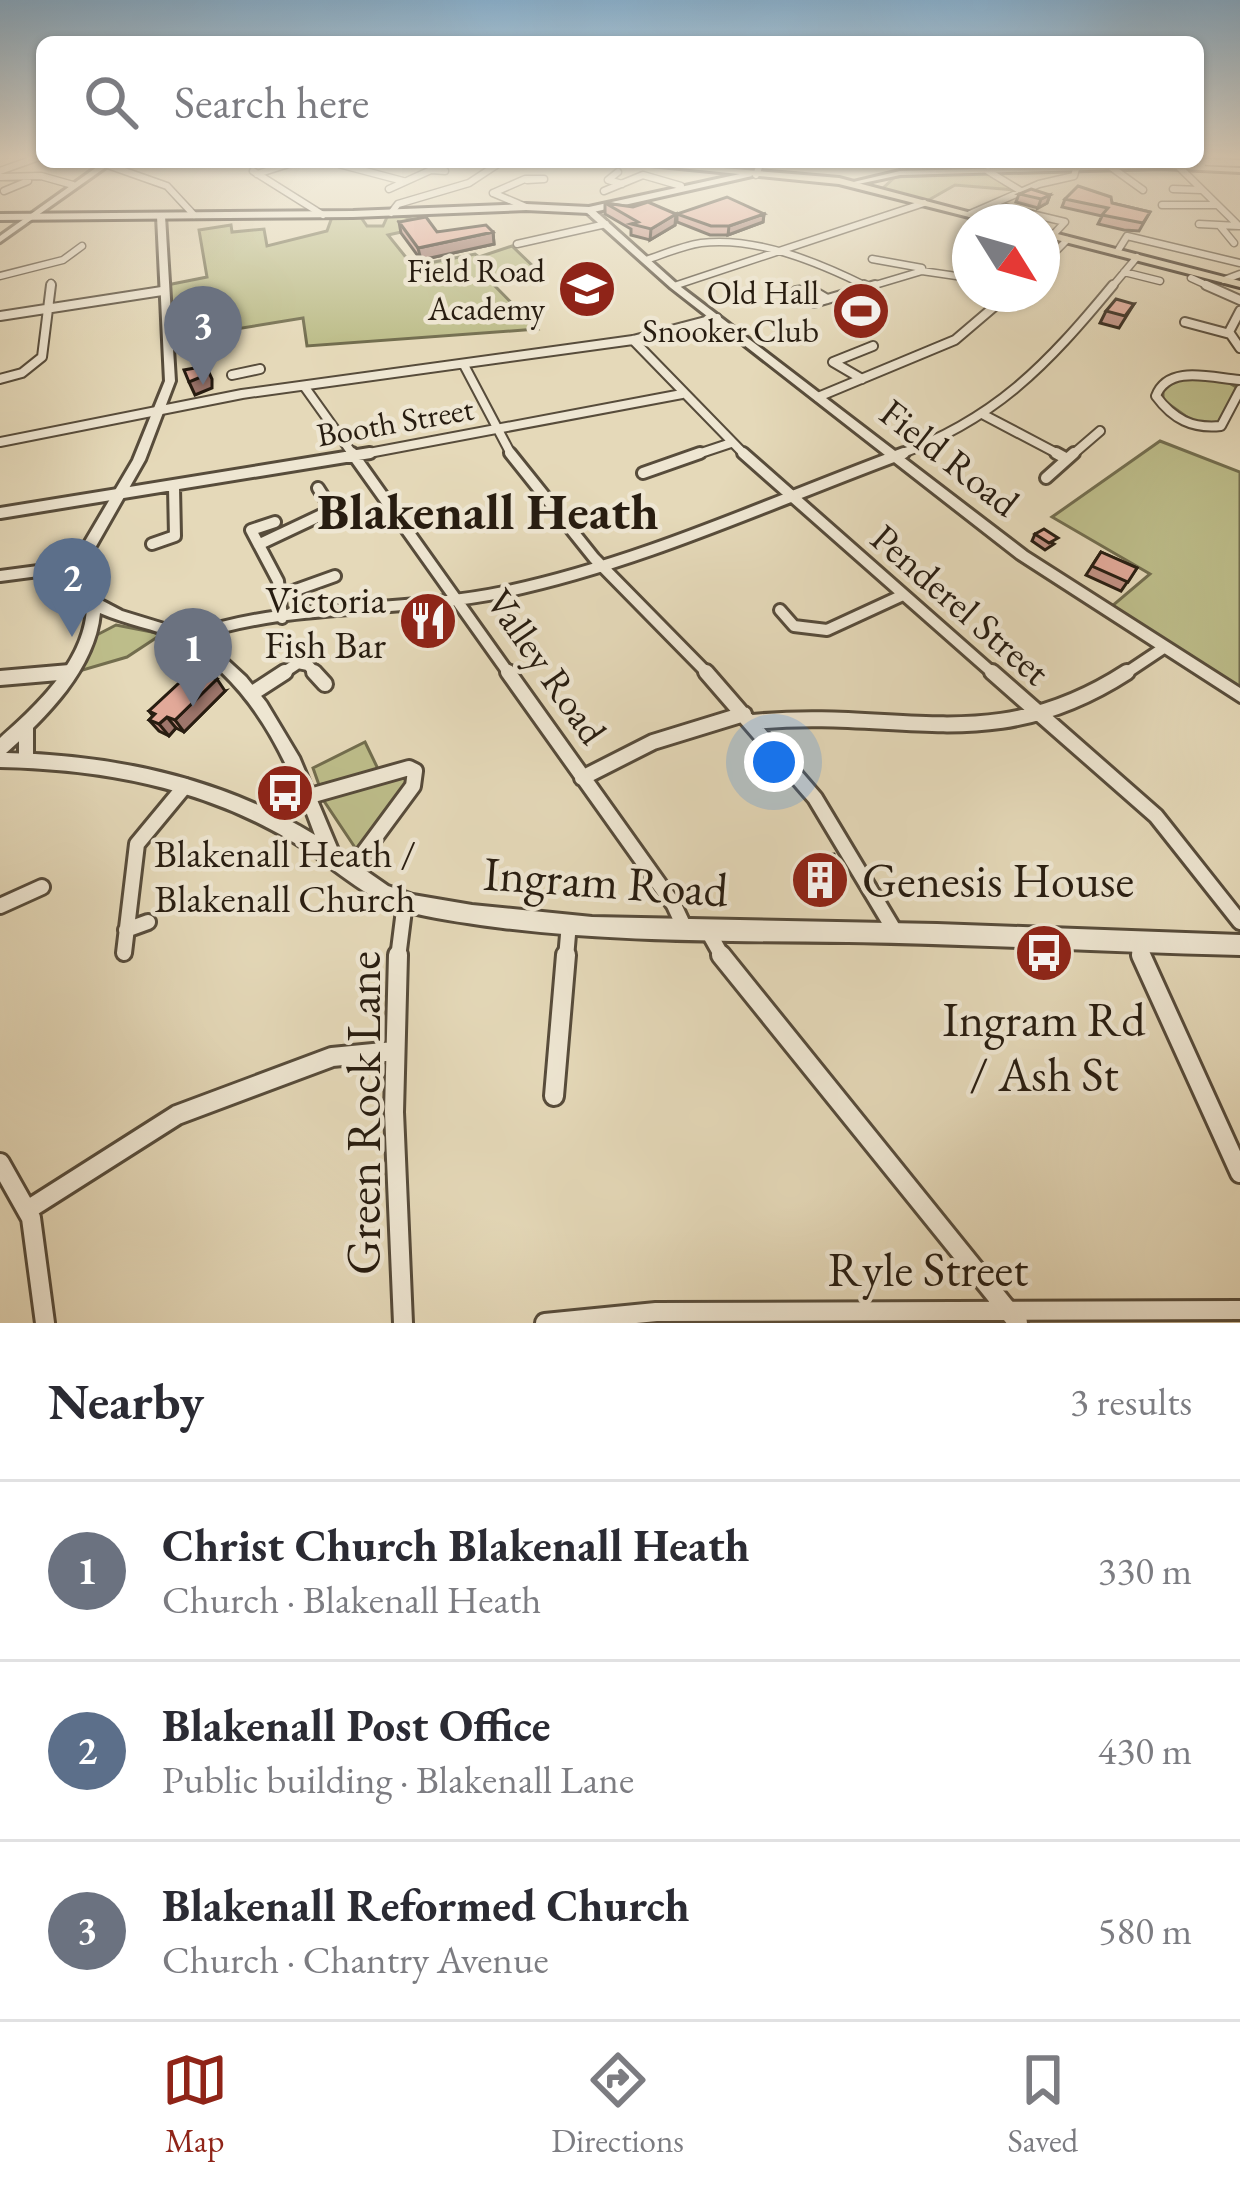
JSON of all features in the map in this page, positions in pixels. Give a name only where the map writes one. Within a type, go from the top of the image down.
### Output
[{"type":"highway","points":[[1060,239],[1233,283]]},
{"type":"main road","points":[[0,218],[47,218]]},
{"type":"street","points":[[0,240],[30,218]]},
{"type":"street","points":[[0,748],[26,726],[70,672],[95,603],[84,565],[95,529],[139,460],[160,410],[170,367],[161,218]]},
{"type":"street","name":"Field Road","points":[[598,218],[674,286],[1022,555],[1240,697]]},
{"type":"street","points":[[674,286],[889,218]]},
{"type":"street","points":[[520,243],[530,237],[606,224]]},
{"type":"street","points":[[1198,224],[1239,226]]},
{"type":"street","points":[[1219,225],[1234,243]]},
{"type":"street","points":[[1117,252],[1127,236],[1240,263]]},
{"type":"street","points":[[1060,247],[1067,241]]},
{"type":"street","points":[[646,260],[705,242],[824,264],[868,287]]},
{"type":"street","points":[[0,276],[63,260],[83,246]]},
{"type":"street","points":[[186,638],[202,630],[282,618],[457,601],[601,569],[793,496],[984,415],[1037,374],[1137,257]]},
{"type":"street","points":[[872,259],[952,275]]},
{"type":"street","points":[[814,303],[929,271]]},
{"type":"street","points":[[1124,272],[1160,280]]},
{"type":"street","points":[[1198,281],[1233,283],[1240,300]]},
{"type":"street","points":[[0,379],[22,373],[42,357],[51,283]]},
{"type":"street","points":[[796,291],[810,289],[827,299]]},
{"type":"street","points":[[0,316],[162,291]]},
{"type":"street","points":[[1230,334],[1240,311]]},
{"type":"street","points":[[818,397],[955,340],[988,312]]},
{"type":"street","points":[[0,442],[242,394],[633,340],[717,318]]},
{"type":"street","points":[[1184,322],[1230,334],[1240,348]]},
{"type":"street","name":"Penderel Street","points":[[633,340],[731,443],[1156,816],[1240,922]]},
{"type":"street","points":[[862,380],[833,362],[873,346]]},
{"type":"street","points":[[464,365],[493,431],[601,569],[748,718],[828,817],[871,904],[896,933]]},
{"type":"street","points":[[242,394],[237,374],[260,369]]},
{"type":"street","points":[[1240,380],[1174,375],[1160,385],[1156,396],[1183,422],[1215,428],[1221,426],[1240,390]]},
{"type":"street","name":"Valley Road","points":[[304,386],[674,905],[686,931]]},
{"type":"street","name":"Booth Street","points":[[0,513],[356,457],[682,394]]},
{"type":"street","points":[[984,415],[1067,459]]},
{"type":"street","points":[[1046,478],[1100,431]]},
{"type":"street","points":[[643,473],[731,443]]},
{"type":"street","points":[[152,544],[175,536],[174,487]]},
{"type":"street","points":[[260,544],[332,510],[318,488]]},
{"type":"street","points":[[275,522],[251,530],[282,595],[282,618]]},
{"type":"street","points":[[0,576],[84,565]]},
{"type":"street","points":[[282,595],[335,576]]},
{"type":"street","points":[[779,610],[794,626],[827,630],[903,595]]},
{"type":"street","points":[[95,603],[186,638],[219,662],[250,694],[287,744],[331,854]]},
{"type":"street","points":[[86,635],[100,625],[133,620]]},
{"type":"street","points":[[582,778],[653,742],[748,718],[921,724],[1000,722],[1044,714],[1109,683],[1166,647]]},
{"type":"street","points":[[250,694],[300,657],[325,684]]},
{"type":"street","points":[[0,678],[70,672]]},
{"type":"street","points":[[26,726],[26,760]]},
{"type":"street","name":"Ingram Road","points":[[0,760],[100,766],[185,786],[292,830],[405,902],[456,912],[709,933],[896,933],[1240,945]]},
{"type":"street","points":[[292,830],[312,801],[396,771],[415,771],[413,786],[351,871]]},
{"type":"street","points":[[124,953],[136,844],[185,786]]},
{"type":"street","points":[[0,906],[42,886]]},
{"type":"street","name":"Green Rock Lane","points":[[403,1323],[394,1051],[395,966],[405,902]]},
{"type":"street","points":[[126,930],[148,922]]},
{"type":"street","points":[[554,1096],[569,922]]},
{"type":"street","points":[[709,933],[729,969],[1013,1317]]},
{"type":"street","points":[[1136,944],[1240,1173]]},
{"type":"street","points":[[29,1209],[177,1115],[332,1058],[394,1051]]},
{"type":"street","points":[[0,1163],[18,1184],[29,1209],[42,1264],[45,1323]]},
{"type":"street","name":"Ryle Street","points":[[545,1323],[657,1317],[1013,1317],[1240,1310]]},
{"type":"green space","points":[[332,218],[361,218],[367,226],[383,226],[387,218],[408,218],[428,226],[388,235],[413,266],[479,257],[512,246],[538,271],[493,284],[537,329],[307,346],[303,318],[174,339],[167,285],[207,277],[199,230],[231,225],[232,232],[264,229],[267,246],[327,231]]},
{"type":"green space","points":[[1179,377],[1222,379],[1238,388],[1219,424],[1198,425],[1163,400],[1163,391]]},
{"type":"green space","points":[[1160,441],[1240,472],[1240,688],[1112,606],[1150,574],[1052,517]]},
{"type":"green space","points":[[116,625],[162,634],[127,657],[76,672],[89,639]]},
{"type":"green space","points":[[365,742],[379,771],[319,785],[313,768]]},
{"type":"green space","points":[[404,774],[408,784],[356,849],[322,798]]},
{"type":"building","points":[[427,218],[437,232],[486,225],[493,232],[418,248],[399,222]]},
{"type":"building","points":[[631,218],[670,218],[651,229],[631,224],[638,222]]},
{"type":"building","points":[[688,218],[753,218],[729,226]]},
{"type":"building","points":[[1116,299],[1134,304],[1125,316],[1106,311]]},
{"type":"building","points":[[206,366],[206,375],[189,382],[184,370]]},
{"type":"building","points":[[1044,529],[1058,538],[1049,543],[1035,534]]},
{"type":"building","points":[[1101,552],[1137,568],[1128,582],[1092,566]]},
{"type":"building","points":[[192,671],[217,679],[175,720],[167,717],[159,724],[149,720],[155,714],[149,711]]},
{"type":"building","name":"Genesis House","points":[[834,854],[843,883],[808,886],[803,868],[813,867],[811,856]]},
{"type":"place","name":"Field Road Academy","points":[[587,289]]},
{"type":"place","name":"Old Hall Snooker Club","points":[[861,311]]},
{"type":"place","name":"Blakenall Reformed Church","points":[[203,385]]},
{"type":"place","name":"Victoria Fish Bar","points":[[428,621]]},
{"type":"place","name":"Blakenall Post Office","points":[[72,637]]},
{"type":"place","name":"Christ Church Blakenall Heath","points":[[193,707]]},
{"type":"place","name":"Blakenall Heath / Blakenall Church","points":[[285,793]]},
{"type":"place","name":"Genesis House","points":[[820,880]]},
{"type":"place","name":"Ingram Rd / Ash St","points":[[1044,953]]},
{"type":"district","name":"Blakenall Heath","points":[[488,511]]}]
